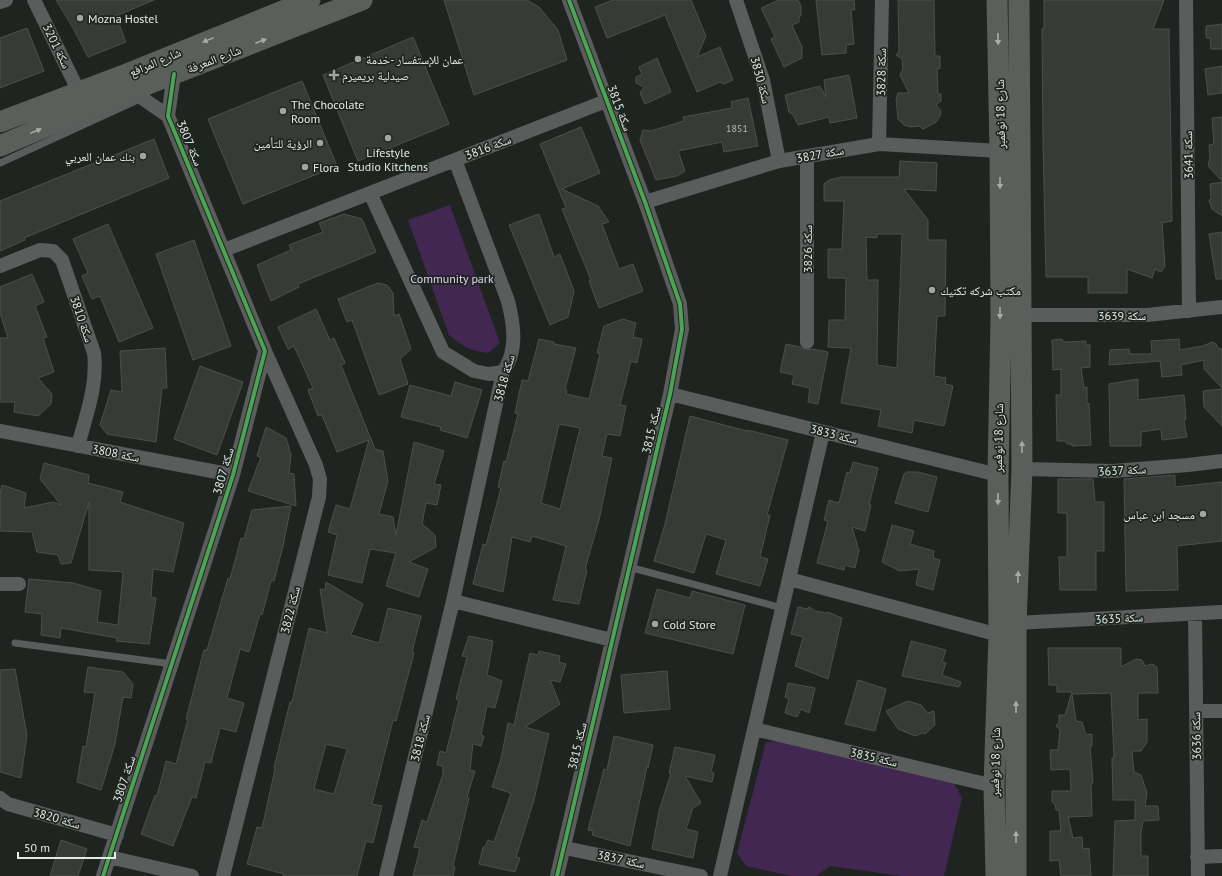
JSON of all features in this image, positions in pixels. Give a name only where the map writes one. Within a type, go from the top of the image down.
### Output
[{"type":"main road","name":"شارع المعرفة","points":[[0,146],[137,94],[174,74],[362,0]]},
{"type":"main road","name":"شارع 18 نوفمبر","points":[[996,876],[994,786],[998,635],[1000,318],[1000,151],[997,0]]},
{"type":"main road","name":"شارع 18 نوفمبر","points":[[1016,876],[1016,624],[1022,469],[1019,0]]},
{"type":"main road","name":"شارع المرافع","points":[[6,116],[79,92],[303,2]]},
{"type":"street","points":[[0,2],[6,0]]},
{"type":"street","name":"سكة 3201","points":[[34,0],[79,92]]},
{"type":"street","name":"سكة 3815","points":[[557,876],[565,848],[670,394],[682,329],[682,314],[645,202],[569,0]]},
{"type":"street","name":"سكة 3830","points":[[736,0],[763,80],[779,161]]},
{"type":"street","name":"سكة 3828","points":[[880,144],[882,0]]},
{"type":"street","name":"سكة 3641","points":[[1186,0],[1189,311]]},
{"type":"street","name":"سكة 3807","points":[[103,876],[233,475],[265,351],[168,116],[174,74]]},
{"type":"street","name":"سكة 3807","points":[[137,94],[168,116]]},
{"type":"street","name":"سكة 3816","points":[[224,250],[606,101]]},
{"type":"street","name":"سكة 3827","points":[[645,202],[779,161],[880,144],[1000,151]]},
{"type":"street","name":"سكة 3826","points":[[807,157],[808,342]]},
{"type":"street","name":"سكة 3818","points":[[386,876],[453,601],[503,372],[509,363],[513,346],[512,318],[508,301],[455,160]]},
{"type":"street","points":[[370,193],[442,352],[474,371],[489,374],[503,372]]},
{"type":"street","name":"سكة 3810","points":[[0,266],[40,250],[52,251],[62,260],[94,353],[96,368],[95,383],[78,446]]},
{"type":"street","name":"سكة 3639","points":[[1021,315],[1147,315],[1222,307]]},
{"type":"street","name":"سكة 3822","points":[[223,876],[319,497],[320,479],[316,465],[265,351]]},
{"type":"street","name":"سكة 3833","points":[[670,394],[998,475]]},
{"type":"street","name":"سكة 3808","points":[[0,431],[233,475]]},
{"type":"street","points":[[720,876],[823,432]]},
{"type":"street","name":"سكة 3637","points":[[1022,469],[1113,471],[1222,461]]},
{"type":"street","points":[[789,579],[998,635]]},
{"type":"street","points":[[0,584],[19,584]]},
{"type":"street","points":[[453,601],[612,640]]},
{"type":"street","name":"سكة 3635","points":[[1016,624],[1222,612]]},
{"type":"street","name":"سكة 3636","points":[[1195,614],[1198,876]]},
{"type":"street","points":[[1196,711],[1222,711]]},
{"type":"street","name":"سكة 3835","points":[[754,729],[994,786]]},
{"type":"street","name":"سكة 3820","points":[[0,798],[8,804],[117,834]]},
{"type":"street","name":"سكة 3837","points":[[565,848],[701,876]]},
{"type":"street","points":[[1197,857],[1222,856]]},
{"type":"street","points":[[109,857],[192,876]]},
{"type":"lane","points":[[0,163],[137,94]]},
{"type":"lane","points":[[629,567],[782,608]]},
{"type":"lane","points":[[15,643],[172,664]]},
{"type":"green space","name":"Community park","points":[[450,205],[500,343],[488,353],[467,347],[449,335],[408,220]]},
{"type":"green space","points":[[778,741],[954,783],[962,798],[944,876],[901,876],[830,866],[816,876],[791,876],[746,866],[737,853],[766,742]]},
{"type":"building","points":[[56,0],[154,0],[116,16],[126,42],[88,57],[72,26]]},
{"type":"building","points":[[444,0],[527,0],[539,7],[558,30],[567,60],[474,95]]},
{"type":"building","points":[[613,0],[691,0],[706,36],[697,57],[720,47],[733,80],[724,84],[720,82],[697,92],[665,15],[607,38],[595,7]]},
{"type":"building","points":[[779,0],[798,0],[801,6],[801,16],[799,16],[799,22],[792,25],[802,47],[802,58],[784,67],[771,39],[775,37],[761,8]]},
{"type":"building","points":[[816,0],[854,0],[855,10],[851,10],[854,44],[846,45],[846,53],[822,55]]},
{"type":"building","points":[[898,0],[934,0],[935,56],[940,56],[940,69],[937,68],[938,94],[941,94],[941,101],[936,105],[941,111],[936,122],[923,129],[919,126],[911,127],[904,125],[898,119],[896,98],[898,93],[909,93],[900,75],[903,69],[902,59],[896,55],[899,52]]},
{"type":"building","points":[[1044,0],[1164,0],[1153,29],[1169,29],[1172,221],[1162,223],[1165,266],[1161,272],[1155,269],[1152,278],[1127,269],[1127,293],[1088,293],[1088,277],[1046,277],[1042,29],[1044,29]]},
{"type":"building","points":[[1222,24],[1222,49],[1211,49],[1210,38],[1206,38],[1206,26]]},
{"type":"building","points":[[27,28],[44,71],[0,88],[0,38]]},
{"type":"building","points":[[413,37],[449,124],[358,161],[323,75]]},
{"type":"building","points":[[657,58],[671,92],[645,104],[640,93],[644,87],[636,83],[636,77],[642,74],[639,67]]},
{"type":"building","points":[[1222,66],[1222,93],[1208,95],[1205,69]]},
{"type":"building","points":[[849,75],[857,118],[830,123],[829,117],[798,125],[793,115],[789,112],[785,95],[820,86],[826,97],[824,80]]},
{"type":"building","points":[[302,81],[337,166],[243,204],[208,119]]},
{"type":"building","points":[[748,98],[758,146],[724,152],[722,142],[678,151],[685,171],[677,176],[656,180],[640,140],[643,130],[651,131],[684,121],[683,117],[732,108],[731,102]]},
{"type":"building","points":[[1222,117],[1222,181],[1208,166],[1210,158],[1209,145],[1214,144],[1212,118]]},
{"type":"building","points":[[581,127],[600,173],[562,189],[598,206],[609,222],[602,224],[619,269],[633,264],[643,291],[599,308],[589,281],[591,280],[562,209],[566,208],[540,144]]},
{"type":"building","points":[[154,139],[169,178],[24,238],[25,240],[0,251],[0,201]]},
{"type":"building","points":[[900,161],[937,163],[936,191],[904,189],[928,220],[928,240],[946,240],[945,316],[937,316],[934,376],[946,378],[945,384],[953,386],[944,426],[914,420],[912,433],[878,426],[881,410],[841,403],[851,348],[828,347],[829,320],[845,320],[846,278],[828,278],[828,249],[842,249],[844,201],[824,201],[824,184],[829,180],[841,177],[899,177]],"holes":[[[877,234],[902,234],[897,368],[877,365],[878,280],[867,280],[866,237],[877,238]]]},
{"type":"building","points":[[1222,182],[1222,216],[1212,209],[1209,200],[1211,199],[1210,184]]},
{"type":"building","points":[[344,214],[362,219],[376,252],[298,284],[299,287],[271,301],[257,265],[291,250],[289,245],[323,232],[319,223]]},
{"type":"building","points":[[539,214],[554,257],[560,254],[574,291],[568,317],[550,325],[509,225]]},
{"type":"building","points":[[108,224],[153,328],[119,342],[100,296],[92,299],[82,276],[88,273],[73,239]]},
{"type":"building","points":[[1222,232],[1222,279],[1216,279],[1209,234]]},
{"type":"building","points":[[194,240],[231,346],[193,360],[156,254]]},
{"type":"building","points":[[32,274],[44,302],[35,306],[47,337],[43,338],[54,372],[38,378],[52,394],[51,404],[38,416],[14,412],[15,402],[0,402],[0,338],[8,338],[0,313],[0,287]]},
{"type":"building","points":[[378,283],[387,285],[393,293],[394,316],[399,314],[411,349],[400,359],[408,384],[379,395],[352,320],[347,322],[338,299]]},
{"type":"building","points":[[316,309],[330,340],[334,338],[345,363],[341,365],[375,449],[383,451],[388,481],[379,514],[393,517],[396,535],[414,442],[444,451],[434,484],[441,485],[437,505],[426,503],[422,524],[435,535],[436,547],[409,562],[428,569],[419,597],[386,586],[396,553],[370,549],[362,583],[328,575],[337,535],[328,532],[336,505],[350,509],[369,440],[337,452],[322,415],[318,416],[308,390],[313,388],[294,346],[288,349],[278,327]]},
{"type":"building","points":[[623,319],[636,323],[633,337],[642,339],[637,363],[631,361],[620,405],[626,406],[620,436],[607,434],[602,456],[612,458],[599,520],[585,569],[587,570],[579,604],[553,600],[566,546],[532,536],[530,542],[512,537],[503,592],[473,584],[483,544],[486,545],[501,488],[498,487],[518,414],[515,413],[522,380],[528,381],[539,339],[554,342],[554,344],[576,348],[565,389],[567,390],[566,394],[589,399],[600,354],[597,353],[604,326]],"holes":[[[559,424],[580,428],[560,509],[541,503]]]},
{"type":"building","points":[[1062,339],[1063,342],[1086,341],[1086,345],[1090,345],[1090,367],[1081,368],[1084,388],[1087,387],[1087,405],[1089,403],[1091,445],[1072,446],[1072,444],[1067,444],[1066,441],[1057,441],[1056,395],[1061,395],[1061,369],[1053,370],[1052,340]]},
{"type":"building","points":[[1179,339],[1180,350],[1203,346],[1212,342],[1216,344],[1218,348],[1222,349],[1222,388],[1204,369],[1204,360],[1181,365],[1182,375],[1162,377],[1160,361],[1109,365],[1110,350],[1129,349],[1130,354],[1152,354],[1151,341]]},
{"type":"building","points":[[786,344],[807,350],[812,349],[828,352],[818,404],[808,402],[810,388],[792,384],[794,375],[780,372]]},
{"type":"building","points":[[165,348],[167,388],[162,388],[156,442],[107,434],[100,425],[111,390],[122,392],[120,351]]},
{"type":"building","points":[[200,366],[243,382],[217,455],[174,439]]},
{"type":"building","points":[[1138,379],[1138,400],[1184,395],[1186,419],[1184,421],[1187,437],[1162,440],[1161,429],[1141,432],[1141,446],[1110,446],[1109,384]]},
{"type":"building","points":[[455,382],[482,390],[467,438],[440,430],[441,427],[401,417],[410,385],[451,396]]},
{"type":"building","points":[[1222,389],[1222,426],[1204,407],[1203,391]]},
{"type":"building","points":[[690,416],[788,440],[767,515],[770,515],[760,557],[768,559],[760,586],[716,574],[726,540],[706,534],[694,573],[654,561],[665,524]]},
{"type":"building","points":[[266,427],[286,438],[291,455],[289,473],[294,474],[296,506],[248,491],[261,457],[257,456]]},
{"type":"building","points":[[853,462],[878,468],[869,505],[871,505],[865,531],[852,527],[859,551],[855,568],[845,565],[844,570],[817,563],[828,521],[824,520],[829,500],[839,503],[847,472],[850,473]]},
{"type":"building","points":[[44,463],[89,475],[88,483],[123,492],[120,502],[184,523],[173,572],[153,569],[151,597],[156,598],[149,644],[116,641],[117,638],[61,628],[60,638],[41,635],[42,614],[25,612],[29,579],[73,583],[101,591],[97,622],[118,625],[123,572],[89,570],[89,502],[71,563],[61,564],[58,555],[37,552],[32,532],[0,531],[0,494],[2,485],[26,493],[24,508],[53,502],[61,505],[40,479]]},
{"type":"building","points":[[907,472],[918,472],[937,477],[928,512],[895,503],[904,474]]},
{"type":"building","points":[[1175,475],[1175,487],[1222,482],[1222,541],[1177,546],[1178,590],[1126,591],[1124,479]]},
{"type":"building","points":[[1058,479],[1093,479],[1095,502],[1104,502],[1104,551],[1096,551],[1096,590],[1060,590],[1059,557],[1067,557],[1067,513],[1058,513]]},
{"type":"building","points":[[291,506],[274,581],[271,581],[262,615],[260,614],[249,652],[240,649],[227,698],[244,703],[236,732],[220,728],[211,763],[205,762],[196,798],[192,797],[173,846],[141,834],[155,795],[157,796],[166,761],[176,764],[204,650],[207,650],[228,578],[230,579],[241,538],[244,539],[252,510]]},
{"type":"building","points":[[892,525],[914,531],[910,544],[934,551],[933,558],[940,560],[933,590],[916,585],[919,569],[900,571],[882,562]]},
{"type":"building","points":[[326,582],[363,604],[351,635],[379,643],[388,608],[421,616],[412,652],[414,653],[396,721],[393,720],[372,804],[382,806],[373,843],[366,841],[357,876],[283,876],[284,874],[247,864],[257,827],[262,828],[274,768],[290,702],[292,702],[309,628],[327,633],[320,589],[325,590]],"holes":[[[326,744],[347,749],[334,794],[314,789]]]},
{"type":"building","points":[[657,589],[690,598],[692,591],[745,605],[733,654],[645,633]]},
{"type":"building","points":[[798,607],[807,609],[809,607],[815,611],[828,612],[842,618],[828,679],[795,666],[803,637],[791,634]]},
{"type":"building","points":[[469,636],[493,641],[487,675],[502,681],[495,708],[487,706],[481,735],[484,736],[481,746],[473,744],[470,770],[475,771],[467,797],[469,798],[453,866],[455,867],[453,876],[413,876],[420,848],[414,847],[422,820],[427,822],[443,774],[443,766],[437,765],[440,751],[446,753],[459,700],[456,699],[467,657],[462,656]]},
{"type":"building","points":[[911,641],[946,650],[942,662],[946,663],[942,675],[961,682],[959,687],[902,676]]},
{"type":"building","points":[[1048,648],[1121,648],[1121,667],[1136,659],[1142,660],[1145,666],[1152,664],[1157,667],[1158,693],[1138,693],[1138,720],[1147,719],[1147,742],[1141,751],[1132,751],[1134,772],[1141,775],[1147,793],[1145,806],[1158,806],[1159,820],[1143,821],[1141,833],[1141,856],[1148,856],[1148,876],[1113,876],[1115,821],[1135,820],[1135,800],[1113,800],[1112,758],[1114,758],[1111,693],[1072,694],[1076,721],[1082,722],[1086,735],[1092,734],[1092,746],[1090,746],[1093,783],[1091,783],[1092,816],[1068,817],[1073,838],[1082,837],[1083,849],[1089,848],[1091,876],[1061,876],[1059,860],[1050,861],[1050,831],[1061,831],[1059,810],[1056,810],[1055,804],[1052,802],[1052,791],[1071,791],[1070,769],[1051,770],[1050,750],[1058,750],[1060,730],[1056,726],[1059,722],[1059,715],[1065,715],[1072,692],[1057,692],[1057,685],[1049,685]]},
{"type":"building","points":[[539,651],[560,656],[559,662],[566,664],[560,682],[550,680],[560,704],[525,727],[549,734],[534,800],[516,857],[520,858],[515,872],[479,864],[483,847],[485,847],[488,840],[494,842],[511,793],[492,787],[501,759],[508,723],[514,725],[530,653],[538,655]]},
{"type":"building","points":[[88,667],[123,672],[133,684],[131,698],[123,697],[115,744],[101,790],[77,782],[83,746],[86,747],[95,693],[84,692]]},
{"type":"building","points":[[15,669],[27,735],[21,778],[0,772],[0,670]]},
{"type":"building","points":[[667,671],[670,709],[624,713],[621,675]]},
{"type":"building","points":[[858,680],[886,689],[875,731],[845,724]]},
{"type":"building","points":[[788,683],[815,688],[809,713],[801,709],[797,717],[785,713],[789,699],[785,697]]},
{"type":"building","points":[[908,701],[921,705],[928,713],[934,711],[935,725],[925,734],[923,733],[915,736],[898,729],[886,711]]},
{"type":"building","points":[[614,736],[653,745],[630,846],[592,835],[593,831],[588,830],[604,769],[607,770]]},
{"type":"building","points":[[675,747],[715,755],[711,772],[714,773],[712,782],[685,776],[701,803],[693,808],[686,829],[698,832],[693,858],[652,849],[659,811],[671,773],[669,773]]},
{"type":"building","points":[[61,840],[87,849],[78,876],[50,876]]},
{"type":"cycle path","points":[[557,876],[670,394],[682,329],[680,304],[645,202],[569,0]]},
{"type":"cycle path","points":[[103,876],[233,475],[265,351],[168,116],[174,74]]},
{"type":"place","name":"Mozna Hostel","points":[[80,18]]},
{"type":"place","name":"عمان للإستفسار -خدمة","points":[[358,59]]},
{"type":"place","name":"صيدلية بريميرم","points":[[334,75]]},
{"type":"place","name":"The Chocolate Room","points":[[283,111]]},
{"type":"place","name":"Lifestyle Studio Kitchens","points":[[388,138]]},
{"type":"place","name":"الرؤية للتأمين","points":[[320,143]]},
{"type":"place","name":"بنك عمان العربي","points":[[143,156]]},
{"type":"place","name":"Flora","points":[[305,167]]},
{"type":"place","name":"مكتب شركه تكنيك","points":[[932,290]]},
{"type":"place","name":"مسجد ابن عباس","points":[[1203,514]]},
{"type":"place","name":"Cold Store","points":[[655,624]]}]
